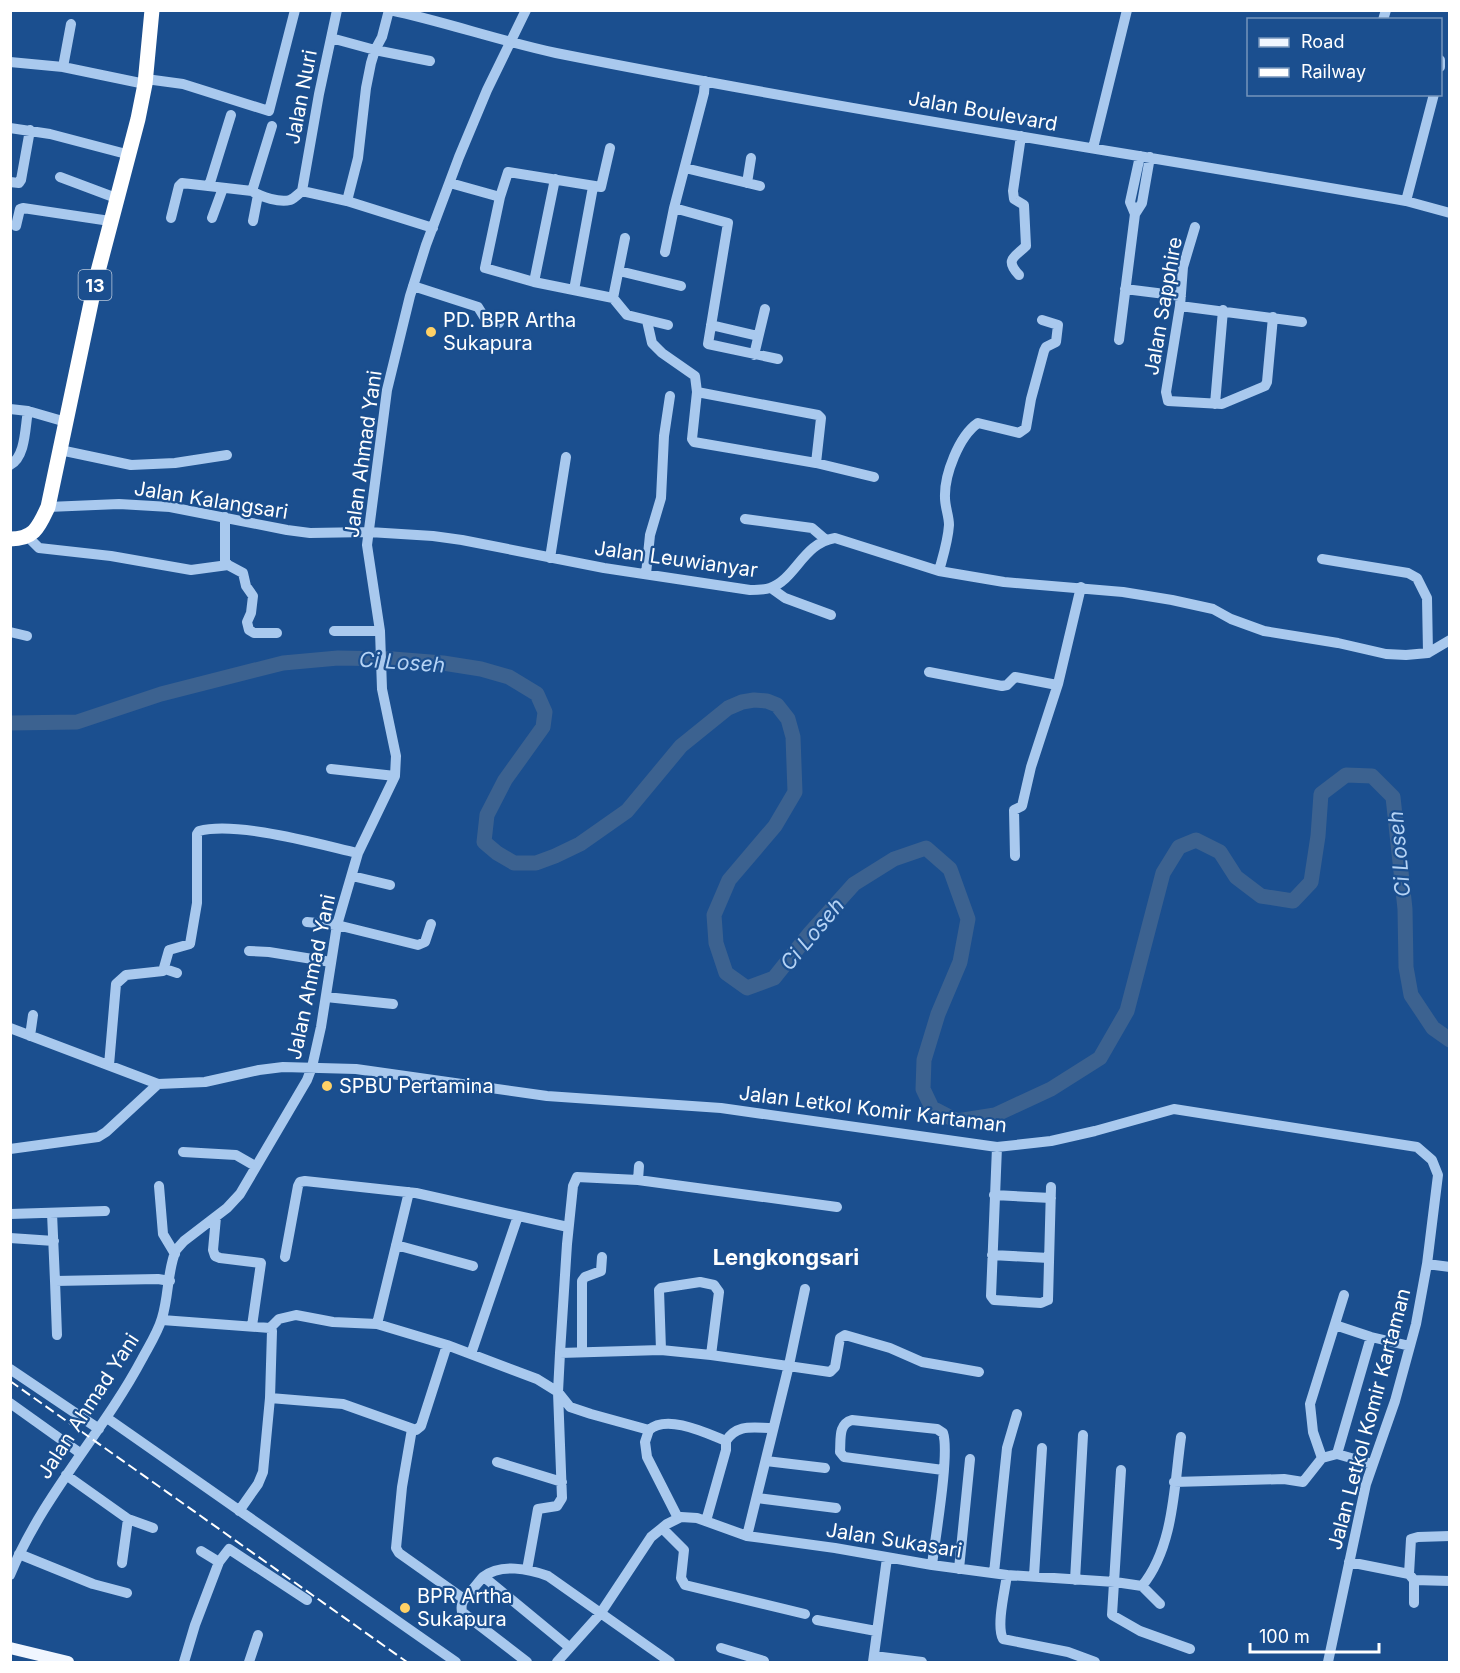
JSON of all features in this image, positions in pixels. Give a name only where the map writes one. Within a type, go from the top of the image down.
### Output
[{"type":"highway","name":"13","points":[[28,537],[40,524],[48,507],[96,279],[116,198],[130,155],[146,81],[152,10]]},
{"type":"highway","points":[[10,539],[28,537]]},
{"type":"main road","points":[[10,1648],[68,1662]]},
{"type":"main road","points":[[30,1662],[47,1658]]},
{"type":"street","points":[[10,62],[183,84],[269,111],[295,10]]},
{"type":"street","name":"Jalan Nuri","points":[[302,190],[337,10]]},
{"type":"street","name":"Jalan Ahmad Yani","points":[[10,1575],[19,1554],[66,1475],[107,1418],[142,1361],[162,1320],[175,1254],[184,1242],[227,1208],[240,1194],[299,1096],[312,1066],[337,925],[358,853],[395,776],[396,756],[384,704],[380,668],[380,631],[368,551],[387,390],[413,286],[433,228],[488,90],[526,10]]},
{"type":"street","points":[[1093,148],[1127,10]]},
{"type":"street","points":[[347,201],[358,158],[366,88],[375,50],[395,11]]},
{"type":"street","name":"Jalan Boulevard","points":[[395,11],[511,43],[705,81],[1406,201],[1449,213]]},
{"type":"street","points":[[63,67],[71,24]]},
{"type":"street","points":[[331,38],[430,61]]},
{"type":"street","points":[[664,252],[704,93],[705,81]]},
{"type":"street","points":[[1406,201],[1433,96]]},
{"type":"street","points":[[209,186],[231,115]]},
{"type":"street","points":[[253,221],[255,193],[272,126]]},
{"type":"street","points":[[10,128],[30,130],[130,155]]},
{"type":"street","points":[[10,182],[19,183],[21,180],[30,130]]},
{"type":"street","points":[[1019,275],[1011,264],[1017,253],[1025,248],[1027,242],[1024,205],[1014,198],[1013,191],[1022,136]]},
{"type":"street","points":[[610,148],[602,186],[593,187],[509,171],[500,197],[485,268],[534,282],[613,298],[627,315],[668,325]]},
{"type":"street","points":[[1119,340],[1135,214],[1142,203],[1145,156]]},
{"type":"street","points":[[747,183],[751,158]]},
{"type":"street","points":[[685,168],[759,186]]},
{"type":"street","points":[[60,177],[116,198]]},
{"type":"street","points":[[534,282],[555,179]]},
{"type":"street","points":[[450,183],[500,197]]},
{"type":"street","points":[[171,218],[181,184],[255,193],[288,201],[302,190],[347,201],[433,228]]},
{"type":"street","points":[[574,290],[593,187]]},
{"type":"street","points":[[212,218],[223,188]]},
{"type":"street","points":[[674,207],[728,223],[709,345],[778,359]]},
{"type":"street","points":[[16,226],[23,208],[110,221]]},
{"type":"street","name":"Jalan Sapphire","points":[[1195,226],[1185,260],[1166,392],[1171,403],[1215,404]]},
{"type":"street","points":[[613,298],[625,238]]},
{"type":"street","points":[[619,271],[681,286]]},
{"type":"street","points":[[413,286],[478,307],[486,320],[499,323]]},
{"type":"street","points":[[1125,289],[1223,310],[1302,322]]},
{"type":"street","points":[[754,355],[765,309]]},
{"type":"street","points":[[1223,310],[1215,404],[1233,400],[1264,386],[1267,382],[1273,317]]},
{"type":"street","points":[[939,571],[949,526],[944,496],[957,449],[966,434],[978,423],[1019,433],[1026,428],[1044,351],[1057,339],[1058,325],[1042,320]]},
{"type":"street","points":[[647,321],[652,343],[662,353],[695,376],[697,392],[692,439],[694,442],[816,463],[874,477]]},
{"type":"street","points":[[711,325],[758,336]]},
{"type":"street","points":[[697,392],[820,416],[816,463]]},
{"type":"street","points":[[646,574],[650,535],[661,498],[662,457],[670,396]]},
{"type":"street","points":[[10,409],[28,411],[66,422]]},
{"type":"street","points":[[10,465],[18,460],[21,452],[28,411]]},
{"type":"street","points":[[60,450],[131,465],[175,463],[227,455]]},
{"type":"street","points":[[550,558],[566,457]]},
{"type":"street","name":"Jalan Kalangsari","points":[[48,507],[119,504],[170,507],[287,530],[369,532]]},
{"type":"street","points":[[225,517],[225,561],[243,573],[246,586],[253,596],[251,613],[247,622],[249,630],[254,633],[277,633]]},
{"type":"street","points":[[745,519],[812,528],[826,540],[842,540],[939,571],[1004,582],[1081,587],[1182,602],[1213,609],[1231,619],[1264,630],[1386,654],[1428,653],[1449,640]]},
{"type":"street","name":"Jalan Leuwianyar","points":[[369,532],[462,540],[550,558],[750,590],[771,588],[779,584],[812,549],[826,540]]},
{"type":"street","points":[[28,537],[39,548],[111,556],[191,570],[228,565]]},
{"type":"street","points":[[1322,559],[1408,573],[1417,578],[1423,587],[1428,603],[1428,653]]},
{"type":"street","points":[[1015,856],[1014,810],[1022,806],[1031,767],[1057,685],[1081,587]]},
{"type":"street","points":[[771,588],[785,598],[831,615]]},
{"type":"street","points":[[334,631],[380,631]]},
{"type":"street","points":[[10,632],[27,636]]},
{"type":"street","points":[[929,672],[1002,686],[1008,685],[1016,677],[1057,685]]},
{"type":"street","points":[[331,769],[395,776]]},
{"type":"street","points":[[165,969],[170,950],[189,946],[191,942],[197,903],[199,854],[197,834],[199,831],[257,832],[358,853]]},
{"type":"street","points":[[352,876],[390,885]]},
{"type":"street","points":[[307,922],[337,925],[418,945],[425,942],[430,924]]},
{"type":"street","points":[[249,951],[332,962]]},
{"type":"street","points":[[109,1065],[116,984],[126,975],[165,969],[177,973]]},
{"type":"street","points":[[326,997],[393,1004]]},
{"type":"street","points":[[30,1036],[33,1015]]},
{"type":"street","name":"Jalan Letkol Komir Kartaman","points":[[10,1028],[158,1084],[205,1082],[269,1069],[312,1066],[373,1070],[425,1080],[547,1096],[721,1108],[997,1146],[1051,1141],[1174,1109],[1414,1147],[1423,1151],[1444,1174],[1410,1346],[1395,1401],[1362,1497],[1328,1662]]},
{"type":"street","points":[[10,1149],[98,1137],[158,1084]]},
{"type":"street","points":[[994,1196],[1051,1192],[1048,1298],[1045,1303],[994,1301],[991,1298],[994,1196],[997,1146]]},
{"type":"street","points":[[183,1152],[236,1155],[255,1166]]},
{"type":"street","points":[[638,1180],[639,1166]]},
{"type":"street","points":[[527,1570],[537,1509],[559,1505],[562,1496],[558,1392],[568,1227],[576,1178],[638,1180],[837,1207]]},
{"type":"street","points":[[285,1257],[298,1186],[307,1180],[409,1192],[568,1227]]},
{"type":"street","points":[[159,1186],[163,1234],[175,1254]]},
{"type":"street","points":[[377,1324],[409,1192]]},
{"type":"street","points":[[10,1214],[105,1211]]},
{"type":"street","points":[[52,1213],[57,1335]]},
{"type":"street","points":[[471,1354],[518,1216]]},
{"type":"street","points":[[216,1217],[214,1256],[261,1263],[252,1326]]},
{"type":"street","points":[[10,1238],[54,1241]]},
{"type":"street","points":[[396,1245],[473,1266]]},
{"type":"street","points":[[992,1255],[1049,1258]]},
{"type":"street","points":[[582,1352],[582,1281],[585,1277],[601,1271],[602,1257]]},
{"type":"street","points":[[1427,1264],[1449,1267]]},
{"type":"street","points":[[55,1281],[158,1279],[170,1281]]},
{"type":"street","points":[[661,1350],[658,1290],[702,1282],[714,1285],[719,1292],[711,1355]]},
{"type":"street","points":[[747,1536],[805,1289]]},
{"type":"street","points":[[1322,1458],[1312,1424],[1310,1404],[1344,1295]]},
{"type":"street","points":[[270,1328],[279,1319],[296,1315],[333,1322],[377,1324],[447,1345],[537,1379],[558,1392],[570,1407],[649,1430],[660,1424],[672,1424],[726,1441]]},
{"type":"street","points":[[162,1320],[270,1328]]},
{"type":"street","points":[[1335,1325],[1371,1337],[1410,1346]]},
{"type":"street","points":[[239,1511],[262,1477],[270,1398],[272,1331],[270,1328]]},
{"type":"street","points":[[560,1353],[661,1350],[831,1372],[835,1367],[840,1338],[845,1335],[890,1348],[922,1362],[979,1372]]},
{"type":"street","points":[[1336,1454],[1371,1337]]},
{"type":"street","points":[[270,1398],[343,1404],[417,1430],[421,1426],[447,1345]]},
{"type":"street","points":[[10,1369],[99,1429]]},
{"type":"street","points":[[10,1403],[83,1449]]},
{"type":"street","points":[[994,1573],[1007,1448],[1017,1414]]},
{"type":"street","points":[[107,1418],[456,1662]]},
{"type":"street","points":[[932,1565],[944,1470],[945,1439],[940,1430],[852,1420],[843,1425],[840,1453],[844,1457],[944,1470]]},
{"type":"street","points":[[706,1521],[725,1456],[726,1441],[731,1432],[738,1429],[774,1428]]},
{"type":"street","points":[[412,1429],[402,1487],[396,1548],[399,1553],[464,1599]]},
{"type":"street","points":[[559,1662],[569,1647],[600,1614],[651,1537],[678,1518],[647,1457],[645,1445],[649,1430]]},
{"type":"street","points":[[1075,1580],[1083,1435]]},
{"type":"street","points":[[1160,1604],[1142,1586],[1151,1573],[1162,1546],[1170,1514],[1181,1437]]},
{"type":"street","points":[[1034,1576],[1042,1448]]},
{"type":"street","points":[[1174,1482],[1284,1479],[1303,1482],[1322,1458],[1336,1454],[1372,1464]]},
{"type":"street","points":[[959,1569],[970,1459]]},
{"type":"street","points":[[766,1461],[825,1468]]},
{"type":"street","points":[[497,1462],[562,1482]]},
{"type":"street","points":[[1121,1470],[1113,1616],[1140,1630],[1190,1649]]},
{"type":"street","points":[[66,1475],[128,1519],[153,1528]]},
{"type":"street","points":[[757,1498],[836,1508]]},
{"type":"street","name":"Jalan Sukasari","points":[[678,1518],[687,1516],[747,1536],[959,1569],[1142,1586]]},
{"type":"street","points":[[122,1563],[128,1519]]},
{"type":"street","points":[[662,1528],[684,1550],[681,1578],[684,1585],[806,1614]]},
{"type":"street","points":[[1414,1603],[1409,1545],[1412,1538],[1449,1536]]},
{"type":"street","points":[[184,1662],[195,1625],[219,1562],[229,1549],[307,1600]]},
{"type":"street","points":[[201,1551],[219,1562]]},
{"type":"street","points":[[19,1554],[93,1584],[127,1593]]},
{"type":"street","points":[[887,1558],[873,1659],[922,1662]]},
{"type":"street","points":[[1349,1562],[1411,1577],[1449,1581]]},
{"type":"street","points":[[527,1662],[463,1612],[461,1607],[464,1599],[484,1577],[503,1569],[527,1570],[548,1576],[670,1662]]},
{"type":"street","points":[[1007,1575],[1001,1626],[1002,1638],[1007,1641],[1068,1652],[1095,1662]]},
{"type":"street","points":[[484,1577],[569,1647]]},
{"type":"street","points":[[817,1620],[876,1631]]},
{"type":"street","points":[[249,1662],[258,1635]]},
{"type":"street","points":[[722,1648],[766,1662]]},
{"type":"waterway","name":"Ci Loseh","points":[[10,723],[77,722],[161,694],[283,663],[338,658],[393,659],[481,669],[509,677],[537,694],[545,712],[543,727],[505,780],[487,815],[484,842],[514,863],[536,863],[580,844],[627,811],[681,746],[728,708],[754,700],[777,705],[788,719],[793,737],[795,792],[775,826],[729,880],[714,915],[716,943],[726,973],[747,988],[774,978],[854,884],[894,859],[926,848],[950,869],[968,919],[960,962],[938,1014],[924,1060],[923,1089],[932,1108],[957,1121],[995,1115],[1051,1089],[1100,1058],[1127,1011],[1163,873],[1179,847],[1196,840],[1220,852],[1236,877],[1261,896],[1293,901],[1311,882],[1321,794],[1346,775],[1372,776],[1393,797],[1405,909],[1406,967],[1411,995],[1433,1028],[1450,1040]]},
{"type":"railway","points":[[10,1381],[407,1662]]},
{"type":"place","name":"PD. BPR Artha Sukapura","points":[[431,332]]},
{"type":"place","name":"SPBU Pertamina","points":[[327,1086]]},
{"type":"place","name":"BPR Artha Sukapura","points":[[405,1608]]},
{"type":"district","name":"Lengkongsari","points":[[786,1257]]}]
